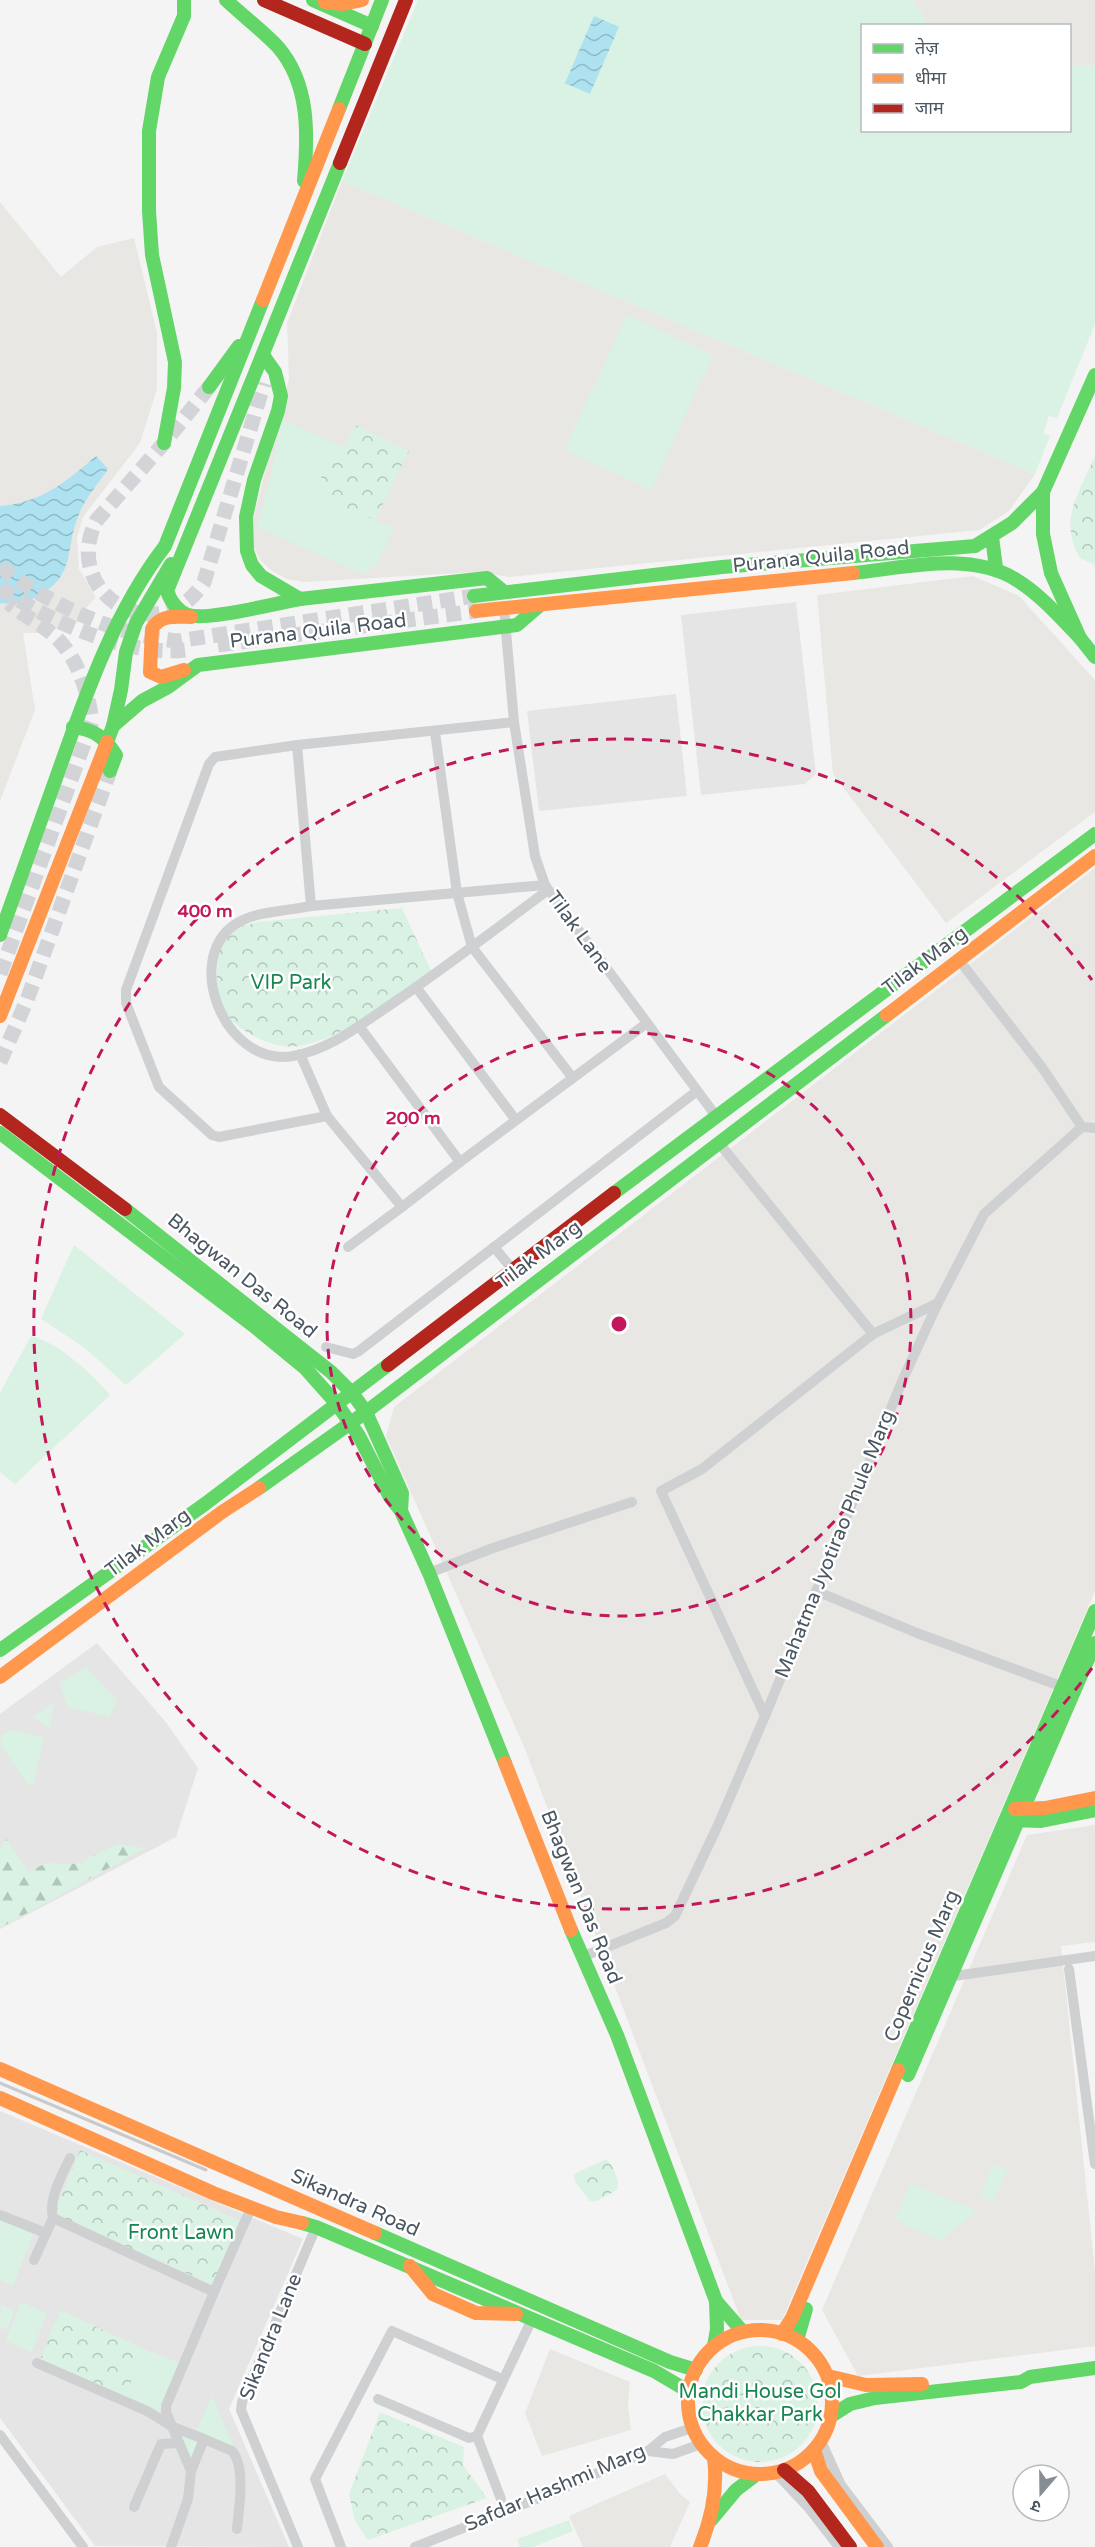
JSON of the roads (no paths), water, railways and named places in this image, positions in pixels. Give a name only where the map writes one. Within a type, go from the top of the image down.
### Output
[{"type":"main road","points":[[164,443],[174,388],[175,362],[152,255],[149,211],[149,131],[158,77],[184,16],[184,0]]},
{"type":"main road","points":[[225,0],[283,55],[296,80],[304,105],[306,139],[304,193]]},
{"type":"main road","points":[[264,0],[365,44]]},
{"type":"main road","points":[[315,1],[343,4],[362,0]]},
{"type":"main road","points":[[0,935],[73,728],[130,598],[145,572],[165,546],[382,0]]},
{"type":"main road","points":[[200,617],[187,615],[176,609],[167,591],[406,0]]},
{"type":"main road","points":[[315,1],[372,26]]},
{"type":"main road","points":[[209,387],[252,329]]},
{"type":"main road","points":[[263,355],[264,383]]},
{"type":"main road","points":[[263,355],[270,361],[282,393],[259,465],[244,523],[245,548],[253,567],[274,586],[300,599]]},
{"type":"main road","points":[[1095,375],[1043,492],[1043,534],[1051,573],[1080,638],[1095,657]]},
{"type":"main road","name":"Purana Quila Road","points":[[474,596],[722,567],[975,546],[1017,520],[1043,492]]},
{"type":"main road","points":[[992,537],[996,568]]},
{"type":"main road","points":[[0,1016],[112,726],[121,690],[126,652],[136,623],[147,600],[186,542]]},
{"type":"main road","name":"Purana Quila Road","points":[[477,611],[806,576],[965,562],[996,568],[1022,583],[1080,638]]},
{"type":"main road","points":[[198,665],[161,677],[152,675],[148,669],[152,626],[156,621],[164,618],[200,617],[300,599],[487,578],[504,592]]},
{"type":"main road","name":"Purana Quila Road","points":[[112,726],[142,701],[168,687],[198,665],[506,627],[517,625],[539,606]]},
{"type":"main road","points":[[73,728],[92,730],[107,740],[116,755],[110,771]]},
{"type":"main road","name":"Tilak Marg","points":[[0,1650],[205,1504],[716,1116],[1095,834]]},
{"type":"main road","name":"Tilak Marg","points":[[0,1677],[222,1512],[280,1475],[366,1412],[1095,856]]},
{"type":"main road","name":"Bhagwan Das Road","points":[[0,1115],[56,1155],[331,1372],[352,1393],[366,1412],[402,1493],[401,1511]]},
{"type":"main road","name":"Bhagwan Das Road","points":[[0,1133],[255,1327],[304,1368],[351,1423],[390,1497],[401,1511],[429,1573],[582,1958],[617,2035],[716,2301],[717,2329],[714,2346]]},
{"type":"main road","points":[[47,1170],[56,1155]]},
{"type":"main road","name":"Copernicus Marg","points":[[1051,1728],[1062,1687],[1095,1611]]},
{"type":"main road","name":"Copernicus Marg","points":[[782,2334],[792,2318],[944,1977],[1051,1728],[1095,1643]]},
{"type":"main road","points":[[0,1650],[14,1667]]},
{"type":"main road","points":[[1014,1815],[1095,1798]]},
{"type":"main road","points":[[1014,1815],[1095,1810]]},
{"type":"main road","name":"Copernicus Marg","points":[[797,2340],[800,2322],[944,1977]]},
{"type":"main road","name":"Sikandra Road","points":[[0,2068],[670,2362],[696,2370]]},
{"type":"main road","name":"Sikandra Road","points":[[0,2098],[213,2193],[276,2217],[316,2227],[410,2266],[663,2375],[688,2391]]},
{"type":"main road","name":"Bhagwan Das Road","points":[[716,2301],[743,2332]]},
{"type":"main road","points":[[761,2330],[797,2340],[816,2356],[828,2376],[832,2398],[831,2416],[818,2445],[801,2462],[780,2471],[757,2474],[738,2471],[714,2458],[701,2444],[692,2428],[688,2410],[688,2391],[696,2370],[705,2354],[714,2346],[734,2334],[743,2332],[761,2330]]},
{"type":"main road","points":[[831,2416],[850,2404],[874,2398],[1021,2382],[1030,2377],[1095,2368]]},
{"type":"main road","points":[[828,2376],[853,2384],[872,2385],[936,2383],[1022,2374],[1030,2377]]},
{"type":"main road","points":[[818,2445],[821,2471],[877,2547]]},
{"type":"main road","points":[[700,2547],[711,2520],[716,2480],[714,2458]]},
{"type":"main road","points":[[780,2471],[808,2491],[849,2547]]},
{"type":"main road","points":[[711,2520],[736,2490],[757,2474]]},
{"type":"street","name":"Tilak Lane","points":[[504,609],[514,722],[535,856],[547,888],[716,1116]]},
{"type":"street","points":[[327,1116],[219,1137],[212,1135],[159,1087],[126,1003],[126,990],[212,759],[218,755],[297,745],[514,722]]},
{"type":"street","points":[[435,732],[457,894],[472,946],[572,1077]]},
{"type":"street","points":[[297,745],[310,906]]},
{"type":"street","points":[[547,888],[416,987],[358,1026],[323,1046],[300,1054],[276,1056],[249,1045],[231,1031],[216,1006],[212,986],[218,946],[225,934],[238,922],[310,906],[547,888]]},
{"type":"street","points":[[959,960],[1041,1066],[1082,1127],[1095,1128]]},
{"type":"street","points":[[416,987],[515,1119]]},
{"type":"street","points":[[348,1247],[515,1119],[647,1023]]},
{"type":"street","points":[[358,1026],[460,1162]]},
{"type":"street","points":[[300,1054],[327,1116],[402,1207]]},
{"type":"street","points":[[326,1347],[353,1354],[359,1351],[697,1091]]},
{"type":"street","name":"Mahatma Jyotirao Phule Marg","points":[[582,1958],[666,1923],[675,1916],[718,1825],[765,1716],[903,1379],[938,1302],[984,1214],[1082,1127]]},
{"type":"street","points":[[719,1143],[873,1335]]},
{"type":"street","points":[[494,1247],[513,1270]]},
{"type":"street","points":[[765,1716],[661,1491],[702,1469],[873,1335],[938,1302]]},
{"type":"street","points":[[429,1573],[493,1548],[632,1502]]},
{"type":"street","points":[[816,1591],[1062,1687]]},
{"type":"street","points":[[944,1977],[1095,1956]]},
{"type":"street","points":[[1069,1969],[1091,2105],[1095,2164]]},
{"type":"street","points":[[70,2158],[52,2200],[50,2208],[53,2218],[78,2235],[181,2281],[214,2292]]},
{"type":"street","points":[[190,2471],[166,2412],[166,2406],[251,2208]]},
{"type":"street","points":[[0,2214],[46,2233]]},
{"type":"street","points":[[34,2260],[53,2218]]},
{"type":"street","name":"Sikandra Lane","points":[[298,2547],[241,2410],[242,2402],[316,2227]]},
{"type":"street","points":[[501,2499],[477,2436],[527,2316]]},
{"type":"street","points":[[341,2547],[315,2479],[392,2331],[502,2379]]},
{"type":"street","points":[[37,2363],[147,2411],[173,2427],[232,2451],[235,2454],[239,2472],[234,2507],[237,2529]]},
{"type":"street","points":[[378,2399],[469,2438],[477,2436]]},
{"type":"street","name":"Safdar Hashmi Marg","points":[[416,2547],[648,2451],[665,2437],[692,2428]]},
{"type":"street","points":[[0,2435],[83,2547]]},
{"type":"street","points":[[171,2547],[188,2499],[190,2471],[204,2439]]},
{"type":"street","points":[[134,2507],[161,2445],[179,2443]]},
{"type":"street","points":[[648,2451],[673,2454],[701,2444]]},
{"type":"street","points":[[818,2445],[840,2485],[888,2547]]},
{"type":"street","points":[[780,2471],[839,2547]]},
{"type":"water","points":[[594,16],[619,27],[590,94],[565,83]]},
{"type":"water","points":[[96,456],[108,469],[80,512],[65,568],[60,577],[40,595],[15,603],[0,603],[0,506],[28,501],[52,490]]},
{"type":"tunnel","points":[[209,387],[96,521],[88,548],[92,572],[103,592],[120,606],[141,613],[164,613],[185,603],[204,582],[264,383]]},
{"type":"tunnel","points":[[0,567],[40,594],[84,616],[131,632],[178,641],[474,596]]},
{"type":"tunnel","points":[[0,588],[40,612],[88,634],[139,648],[163,651],[185,650]]},
{"type":"tunnel","points":[[0,974],[92,722],[88,698],[80,673],[68,651],[51,633],[9,603]]},
{"type":"tunnel","points":[[218,645],[476,611]]},
{"type":"tunnel","points":[[0,1062],[27,1000],[110,771]]},
{"type":"railway","points":[[0,2083],[206,2170]]},
{"type":"park label","name":"VIP Park","points":[[291,983]]},
{"type":"park label","name":"Front Lawn","points":[[181,2233]]},
{"type":"park label","name":"Mandi House Gol Chakkar Park","points":[[760,2404]]}]
